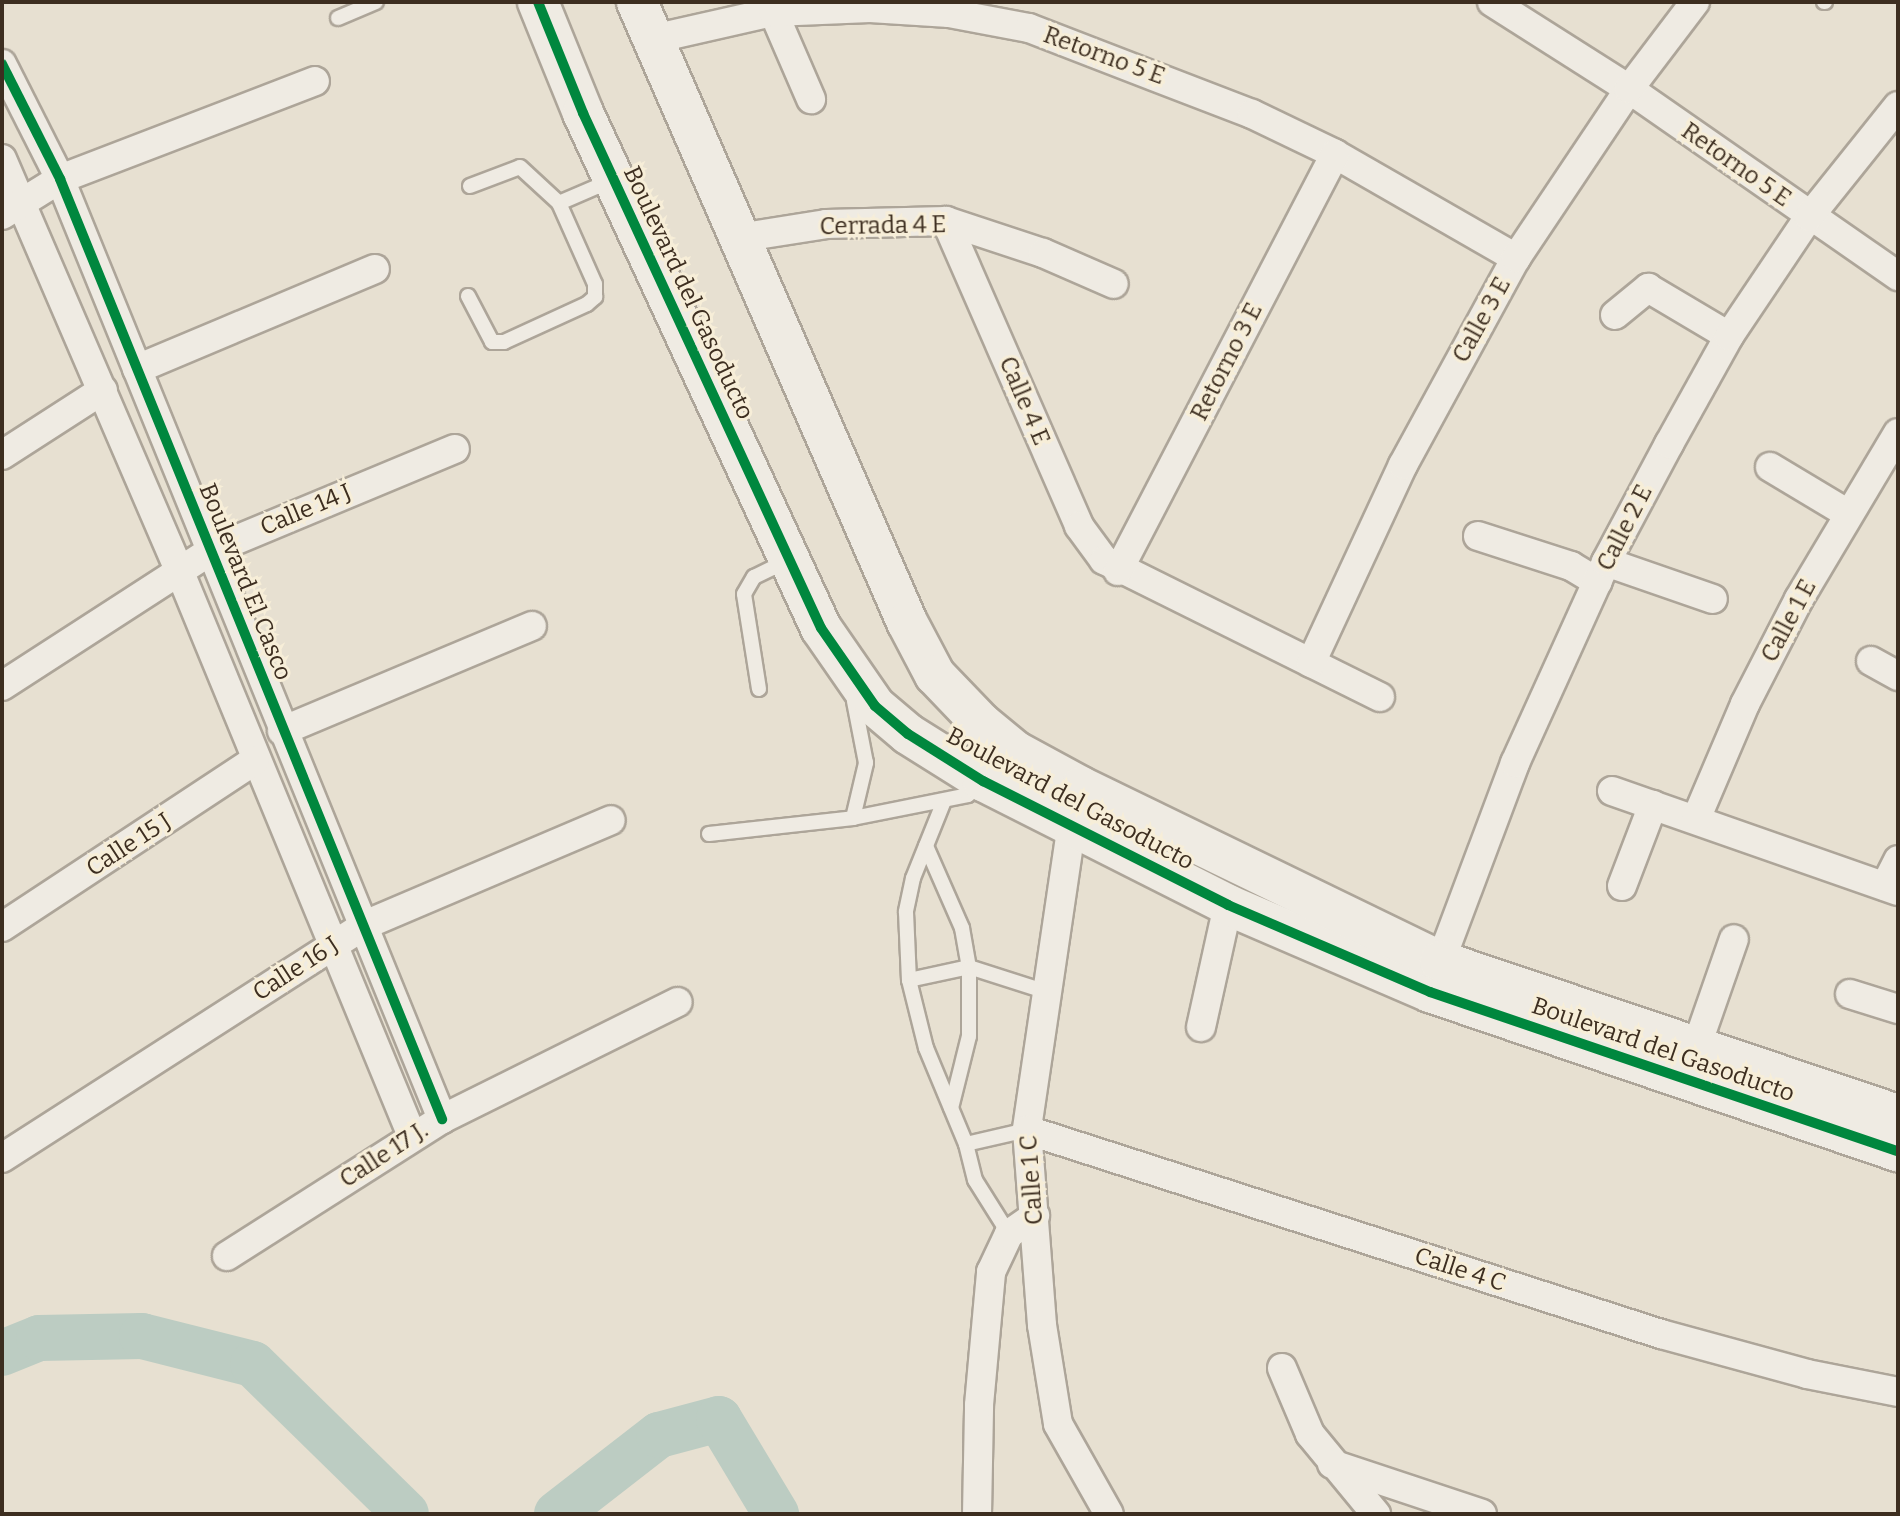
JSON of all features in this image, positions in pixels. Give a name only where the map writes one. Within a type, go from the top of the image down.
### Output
[{"type":"street","name":"Boulevard del Gasoducto","points":[[538,2],[614,179],[790,560],[843,666],[875,706],[908,734],[983,781],[1076,806],[1435,977],[1696,1048],[1898,1115]]},
{"type":"street","name":"Boulevard del Gasoducto","points":[[637,2],[907,622],[935,675],[981,723],[1076,806],[1228,905],[1435,977],[1898,1151]]},
{"type":"street","name":"Retorno 5 E","points":[[1492,2],[1629,89],[1898,276]]},
{"type":"street","name":"Calle 3 E","points":[[1311,663],[1403,465],[1516,258],[1629,89],[1695,2]]},
{"type":"street","name":"Retorno 5 E","points":[[653,39],[771,7],[949,13],[1029,28],[1252,114],[1335,154],[1516,258]]},
{"type":"street","points":[[771,7],[811,99]]},
{"type":"street","name":"Boulevard El Casco","points":[[2,64],[71,175],[137,369],[442,1119]]},
{"type":"street","points":[[13,208],[71,175],[315,81]]},
{"type":"street","name":"Calle 2 E","points":[[1435,977],[1515,763],[1602,572],[1729,336],[1809,217],[1898,106]]},
{"type":"street","name":"Retorno 3 E","points":[[1118,571],[1335,154]]},
{"type":"street","points":[[2,159],[13,208],[103,390],[412,1136]]},
{"type":"street","name":"Cerrada 4 E","points":[[738,238],[826,224],[946,221],[1043,253],[1114,284]]},
{"type":"street","name":"Calle 4 E","points":[[946,221],[1079,526],[1118,571]]},
{"type":"street","points":[[137,369],[375,269]]},
{"type":"street","points":[[1615,315],[1648,288],[1729,336]]},
{"type":"street","points":[[2,455],[103,390]]},
{"type":"street","name":"Calle 1 E","points":[[1696,819],[1745,704],[1847,513],[1898,433]]},
{"type":"street","name":"Calle 14 J","points":[[2,686],[212,550],[455,449]]},
{"type":"street","points":[[1770,467],[1847,513]]},
{"type":"street","points":[[1478,536],[1571,566],[1713,599]]},
{"type":"street","points":[[1118,571],[1380,697]]},
{"type":"street","points":[[282,731],[532,626]]},
{"type":"street","points":[[1871,661],[1898,676]]},
{"type":"street","name":"Calle 15 J","points":[[2,927],[255,760]]},
{"type":"street","points":[[1612,791],[1892,889],[1898,860]]},
{"type":"street","points":[[1622,886],[1653,805]]},
{"type":"street","name":"Calle 1 C","points":[[1076,806],[1027,1130],[1042,1325],[1058,1424],[1109,1514]]},
{"type":"street","name":"Calle 16 J","points":[[2,1158],[365,925],[611,820]]},
{"type":"street","points":[[1201,1027],[1228,905]]},
{"type":"street","points":[[1696,1048],[1734,939]]},
{"type":"street","points":[[1850,994],[1898,1009]]},
{"type":"street","name":"Calle 17 J.","points":[[227,1256],[442,1119],[678,1002]]},
{"type":"street","name":"Calle 4 C","points":[[1027,1130],[1661,1334],[1807,1374],[1898,1392]]},
{"type":"street","points":[[977,1514],[979,1405],[991,1272],[1009,1234],[1035,1216]]},
{"type":"street","points":[[1282,1368],[1305,1425],[1368,1513]]},
{"type":"street","points":[[1332,1464],[1482,1514]]},
{"type":"lane","points":[[338,18],[376,2]]},
{"type":"lane","points":[[468,296],[483,333],[492,342],[504,342],[595,297],[595,284],[559,203],[520,167],[470,186]]},
{"type":"lane","points":[[559,203],[614,179]]},
{"type":"lane","points":[[759,689],[744,594],[754,577],[790,560]]},
{"type":"lane","points":[[843,666],[866,763],[853,818]]},
{"type":"lane","points":[[709,834],[853,818],[968,795],[983,781],[981,723]]},
{"type":"lane","points":[[944,801],[926,846],[906,912],[909,980],[926,1048],[966,1144],[975,1180],[1009,1234]]},
{"type":"lane","points":[[926,846],[962,928],[969,967],[969,1036],[951,1108]]},
{"type":"lane","points":[[909,980],[969,967],[1047,992]]},
{"type":"lane","points":[[966,1144],[1027,1130]]},
{"type":"waterway","points":[[2,1353],[39,1338],[142,1336],[253,1364],[406,1514]]},
{"type":"waterway","points":[[557,1514],[659,1435],[719,1419],[776,1514]]},
{"type":"cycle path","points":[[538,2],[583,113],[821,628],[875,706],[908,734],[983,781],[1228,905],[1430,992],[1898,1151]]},
{"type":"cycle path","points":[[2,64],[60,179],[442,1119]]}]
